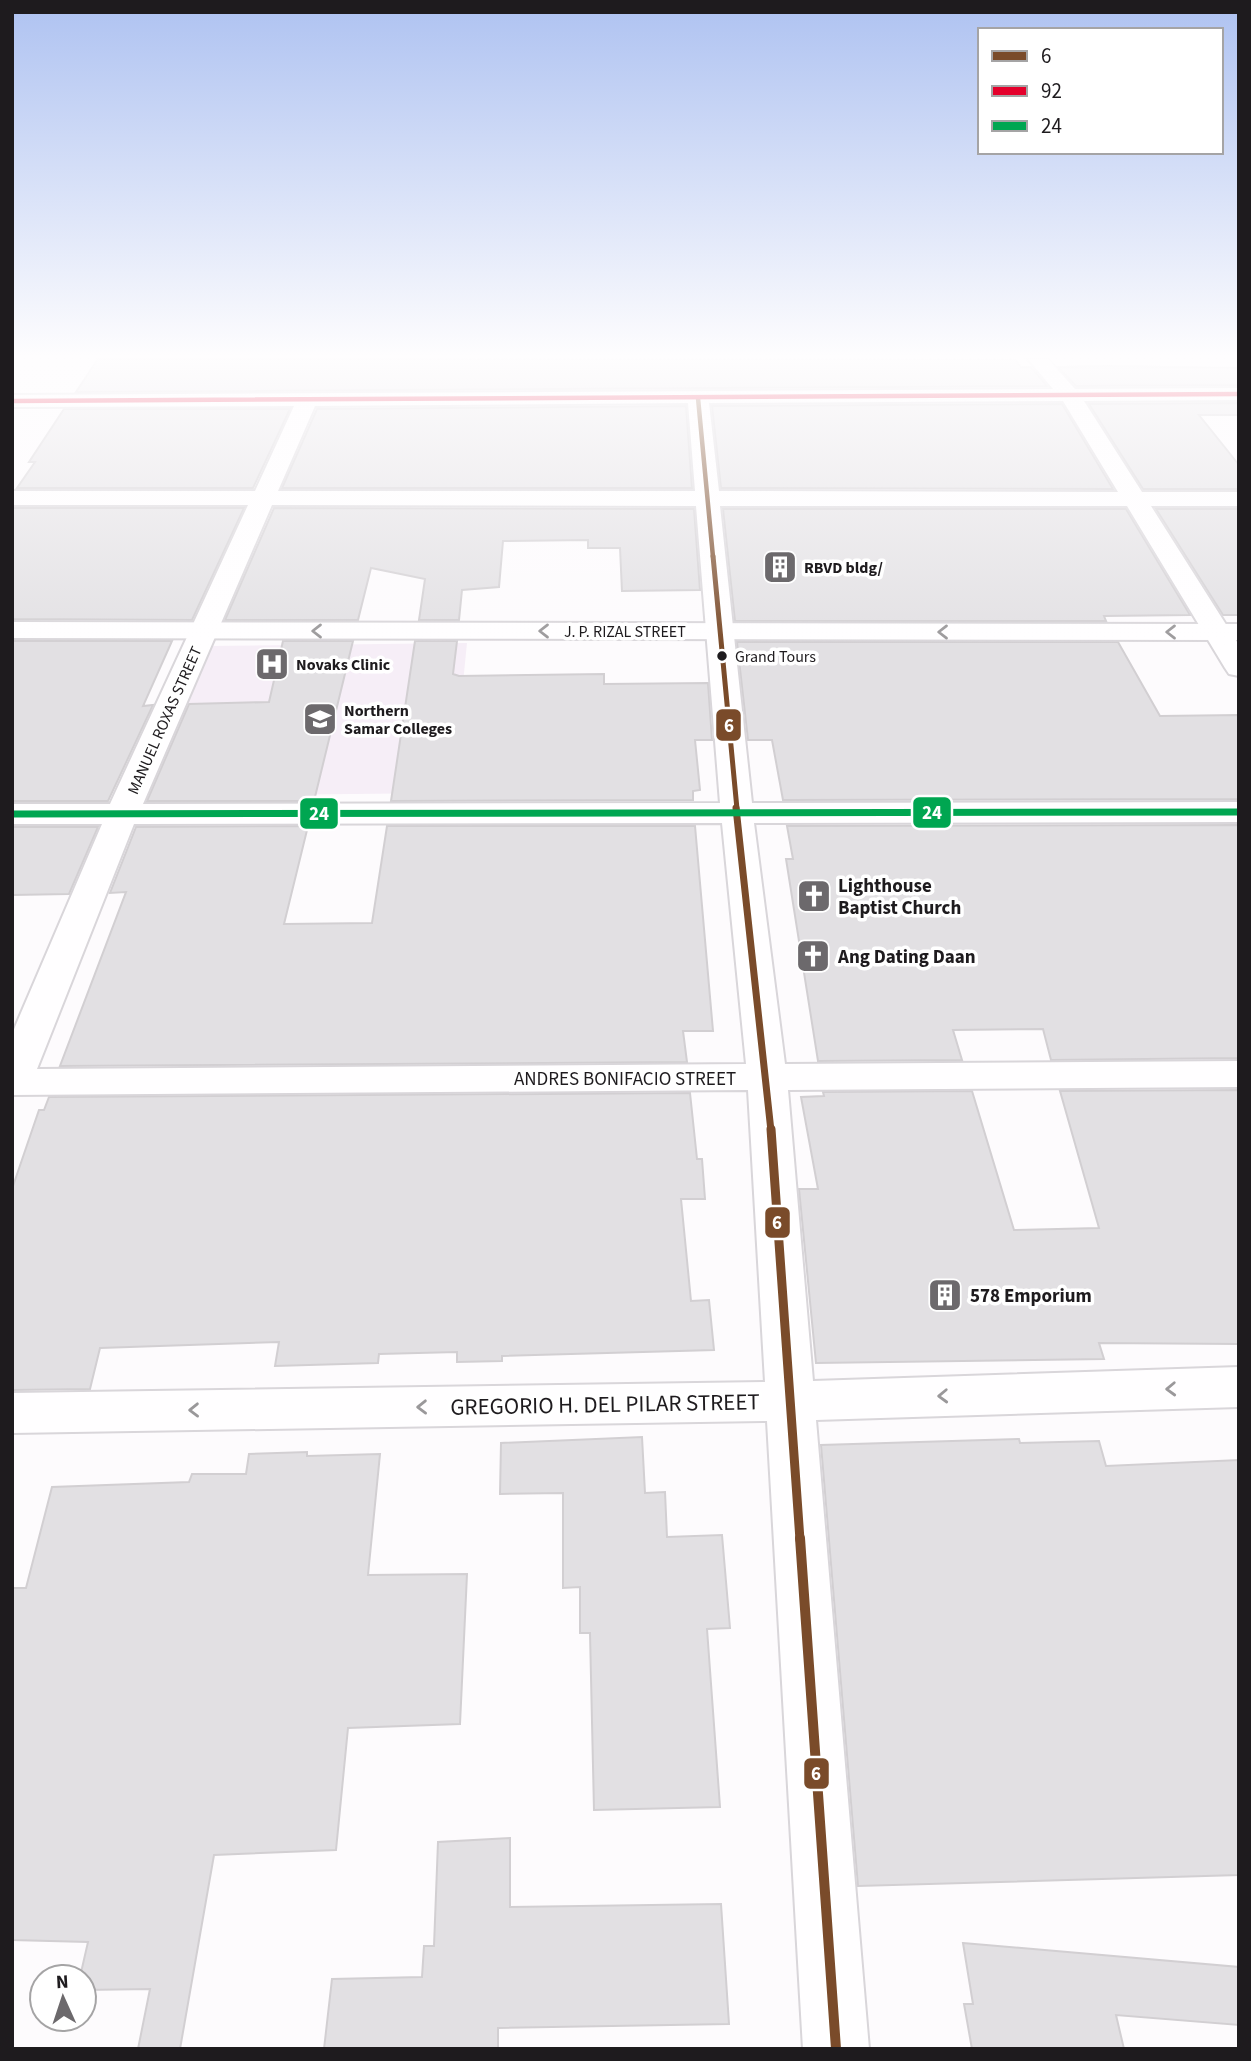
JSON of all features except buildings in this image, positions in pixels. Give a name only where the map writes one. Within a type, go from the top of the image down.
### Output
[{"type":"street","name":"MANUEL ROXAS STREET","points":[[12,1082],[122,814],[281,455]]},
{"type":"street","points":[[703,455],[737,814],[767,1077],[836,2049]]},
{"type":"street","points":[[1108,455],[1227,632],[1239,668]]},
{"type":"street","points":[[12,498],[1239,499]]},
{"type":"street","name":"J. P. RIZAL STREET","points":[[12,630],[1227,632]]},
{"type":"street","points":[[12,814],[1239,812]]},
{"type":"street","name":"ANDRES BONIFACIO STREET","points":[[12,1082],[1239,1074]]},
{"type":"street","name":"GREGORIO H. DEL PILAR STREET","points":[[12,1413],[791,1401],[1239,1387]]},
{"type":"shaded area","name":"Northern Samar Colleges","points":[[467,643],[452,793],[152,796],[209,646]]},
{"type":"transit line","name":"6","points":[[703,455],[737,814],[767,1077],[836,2049]]},
{"type":"transit line","name":"24","points":[[12,814],[1239,812]]},
{"type":"place","name":"RBVD bldg/","points":[[780,567]]},
{"type":"place","name":"Grand Tours","points":[[722,656]]},
{"type":"place","name":"Novaks Clinic","points":[[272,664]]},
{"type":"place","name":"Northern Samar Colleges","points":[[320,719]]},
{"type":"place","name":"Lighthouse Baptist Church","points":[[814,896]]},
{"type":"place","name":"Ang Dating Daan","points":[[813,956]]},
{"type":"place","name":"578 Emporium","points":[[945,1295]]}]
